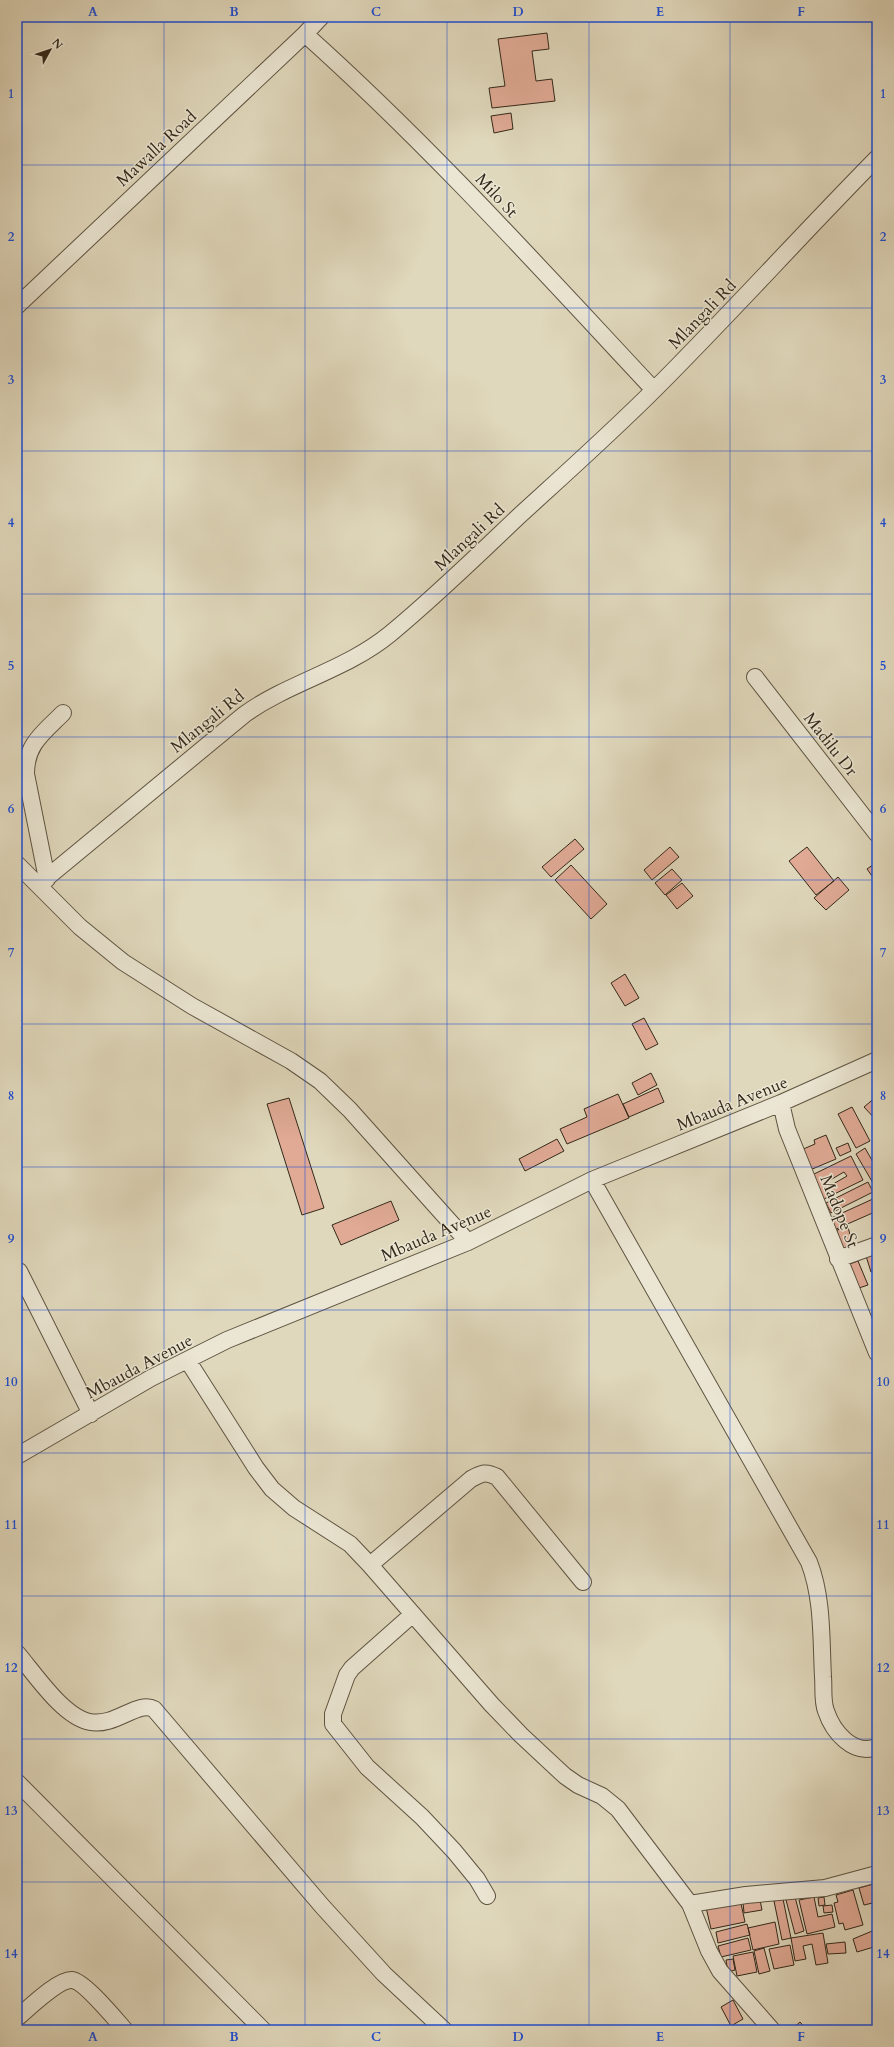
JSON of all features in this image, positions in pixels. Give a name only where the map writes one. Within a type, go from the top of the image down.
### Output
[{"type":"street","name":"Mawalla Road","points":[[17,306],[305,34],[321,17]]},
{"type":"street","name":"Milo St","points":[[305,34],[362,84],[424,144],[654,390]]},
{"type":"street","name":"Mlangali Rd","points":[[43,882],[250,710],[280,692],[318,677],[358,656],[389,635],[449,582],[654,390],[783,258],[820,216],[877,158]]},
{"type":"street","name":"Madilu Dr","points":[[755,677],[877,834]]},
{"type":"street","points":[[43,882],[28,790],[26,762],[32,744],[63,713]]},
{"type":"street","points":[[17,864],[43,882],[80,927],[123,962],[192,1006],[291,1061],[320,1081],[350,1110],[468,1242]]},
{"type":"street","name":"Mbauda Avenue","points":[[17,1456],[151,1378],[188,1361],[226,1340],[468,1242],[592,1180],[781,1104],[877,1060]]},
{"type":"street","name":"Madope St","points":[[781,1104],[786,1129],[877,1353]]},
{"type":"street","points":[[592,1180],[809,1562],[818,1595],[825,1710],[840,1736],[853,1746],[869,1750],[877,1747]]},
{"type":"street","points":[[838,1259],[877,1245]]},
{"type":"street","points":[[19,1272],[91,1414]]},
{"type":"street","points":[[188,1361],[256,1468],[272,1489],[294,1508],[350,1544],[492,1705],[544,1757],[569,1779],[602,1796],[618,1809],[690,1904],[708,1951],[720,1971],[772,2030]]},
{"type":"street","points":[[370,1565],[471,1479],[482,1472],[490,1473],[497,1478],[583,1582]]},
{"type":"street","points":[[413,1614],[352,1668],[347,1675],[333,1714],[333,1724],[367,1766],[422,1817],[454,1851],[477,1879],[487,1896]]},
{"type":"street","points":[[17,1653],[67,1711],[89,1722],[105,1723],[142,1707],[149,1706],[154,1709],[327,1912],[384,1974],[444,2030]]},
{"type":"street","points":[[17,1782],[263,2030]]},
{"type":"street","points":[[690,1904],[746,1895],[825,1888],[877,1874]]},
{"type":"street","points":[[17,2018],[48,1992],[64,1982],[71,1980],[78,1982],[125,2030]]},
{"type":"building","points":[[547,33],[549,49],[532,51],[536,81],[552,79],[555,101],[492,108],[489,88],[505,86],[498,39]]},
{"type":"building","points":[[511,113],[513,129],[494,133],[491,116]]},
{"type":"building","points":[[575,839],[584,849],[551,877],[542,867]]},
{"type":"building","points":[[670,847],[679,857],[652,880],[644,870]]},
{"type":"building","points":[[807,847],[834,881],[816,895],[789,861]]},
{"type":"building","points":[[877,862],[877,883],[867,869]]},
{"type":"building","points":[[571,865],[607,904],[591,919],[555,880]]},
{"type":"building","points":[[672,869],[682,880],[665,895],[655,883]]},
{"type":"building","points":[[838,877],[849,890],[826,910],[814,898]]},
{"type":"building","points":[[682,883],[693,896],[677,909],[666,895]]},
{"type":"building","points":[[625,974],[639,998],[625,1006],[611,983]]},
{"type":"building","points":[[644,1018],[658,1044],[646,1050],[632,1024]]},
{"type":"building","points":[[651,1073],[657,1085],[638,1095],[632,1083]]},
{"type":"building","points":[[658,1088],[664,1102],[629,1117],[623,1104]]},
{"type":"building","points":[[618,1094],[629,1118],[567,1144],[560,1129],[587,1117],[584,1109]]},
{"type":"building","points":[[877,1096],[877,1121],[864,1107]]},
{"type":"building","points":[[289,1098],[324,1208],[302,1215],[267,1104]]},
{"type":"building","points":[[852,1107],[870,1141],[856,1148],[838,1114]]},
{"type":"building","points":[[826,1135],[836,1159],[810,1170],[801,1150],[815,1144],[814,1140]]},
{"type":"building","points":[[557,1139],[564,1151],[525,1171],[519,1159]]},
{"type":"building","points":[[848,1143],[851,1151],[840,1156],[836,1148]]},
{"type":"building","points":[[865,1148],[877,1169],[877,1190],[856,1154]]},
{"type":"building","points":[[851,1156],[863,1180],[822,1200],[810,1176]],"holes":[[[844,1172],[847,1176],[828,1187],[825,1183]]]},
{"type":"building","points":[[868,1182],[873,1192],[831,1213],[826,1203]]},
{"type":"building","points":[[875,1198],[877,1211],[834,1230],[829,1219]]},
{"type":"building","points":[[391,1201],[399,1220],[341,1245],[332,1225]]},
{"type":"building","points":[[848,1227],[853,1246],[841,1249],[837,1230]]},
{"type":"building","points":[[877,1253],[877,1270],[871,1272],[866,1256]]},
{"type":"building","points":[[858,1261],[868,1285],[856,1289],[847,1265]]},
{"type":"building","points":[[877,1278],[877,1295],[872,1280]]},
{"type":"building","points":[[877,1883],[877,1902],[864,1905],[859,1888]]},
{"type":"building","points":[[853,1890],[863,1925],[845,1930],[843,1923],[839,1924],[834,1903],[838,1902],[836,1895]]},
{"type":"building","points":[[795,1897],[804,1931],[795,1934],[786,1900]]},
{"type":"building","points":[[814,1897],[818,1917],[832,1914],[835,1927],[807,1934],[799,1900]]},
{"type":"building","points":[[824,1897],[825,1905],[819,1906],[818,1898]]},
{"type":"building","points":[[740,1899],[745,1922],[711,1929],[706,1907]]},
{"type":"building","points":[[783,1899],[791,1938],[782,1940],[774,1901]]},
{"type":"building","points":[[760,1900],[762,1910],[744,1913],[743,1902]]},
{"type":"building","points":[[832,1905],[833,1912],[824,1913],[823,1906]]},
{"type":"building","points":[[775,1922],[779,1944],[753,1950],[748,1928]]},
{"type":"building","points":[[747,1924],[750,1935],[718,1943],[716,1932]]},
{"type":"building","points":[[877,1929],[877,1946],[857,1952],[853,1939]]},
{"type":"building","points":[[823,1933],[828,1963],[816,1965],[812,1944],[803,1946],[806,1959],[795,1961],[791,1938]]},
{"type":"building","points":[[748,1938],[751,1950],[721,1957],[718,1946]]},
{"type":"building","points":[[845,1942],[846,1953],[828,1954],[826,1944]]},
{"type":"building","points":[[790,1945],[794,1965],[774,1969],[769,1949]]},
{"type":"building","points":[[764,1948],[770,1971],[759,1974],[754,1951]]},
{"type":"building","points":[[753,1952],[757,1972],[737,1976],[733,1956]]},
{"type":"building","points":[[733,1959],[735,1970],[728,1972],[726,1960]]},
{"type":"building","points":[[733,2000],[743,2019],[731,2026],[721,2007]]},
{"type":"building","points":[[800,2022],[807,2030],[791,2030]]}]
